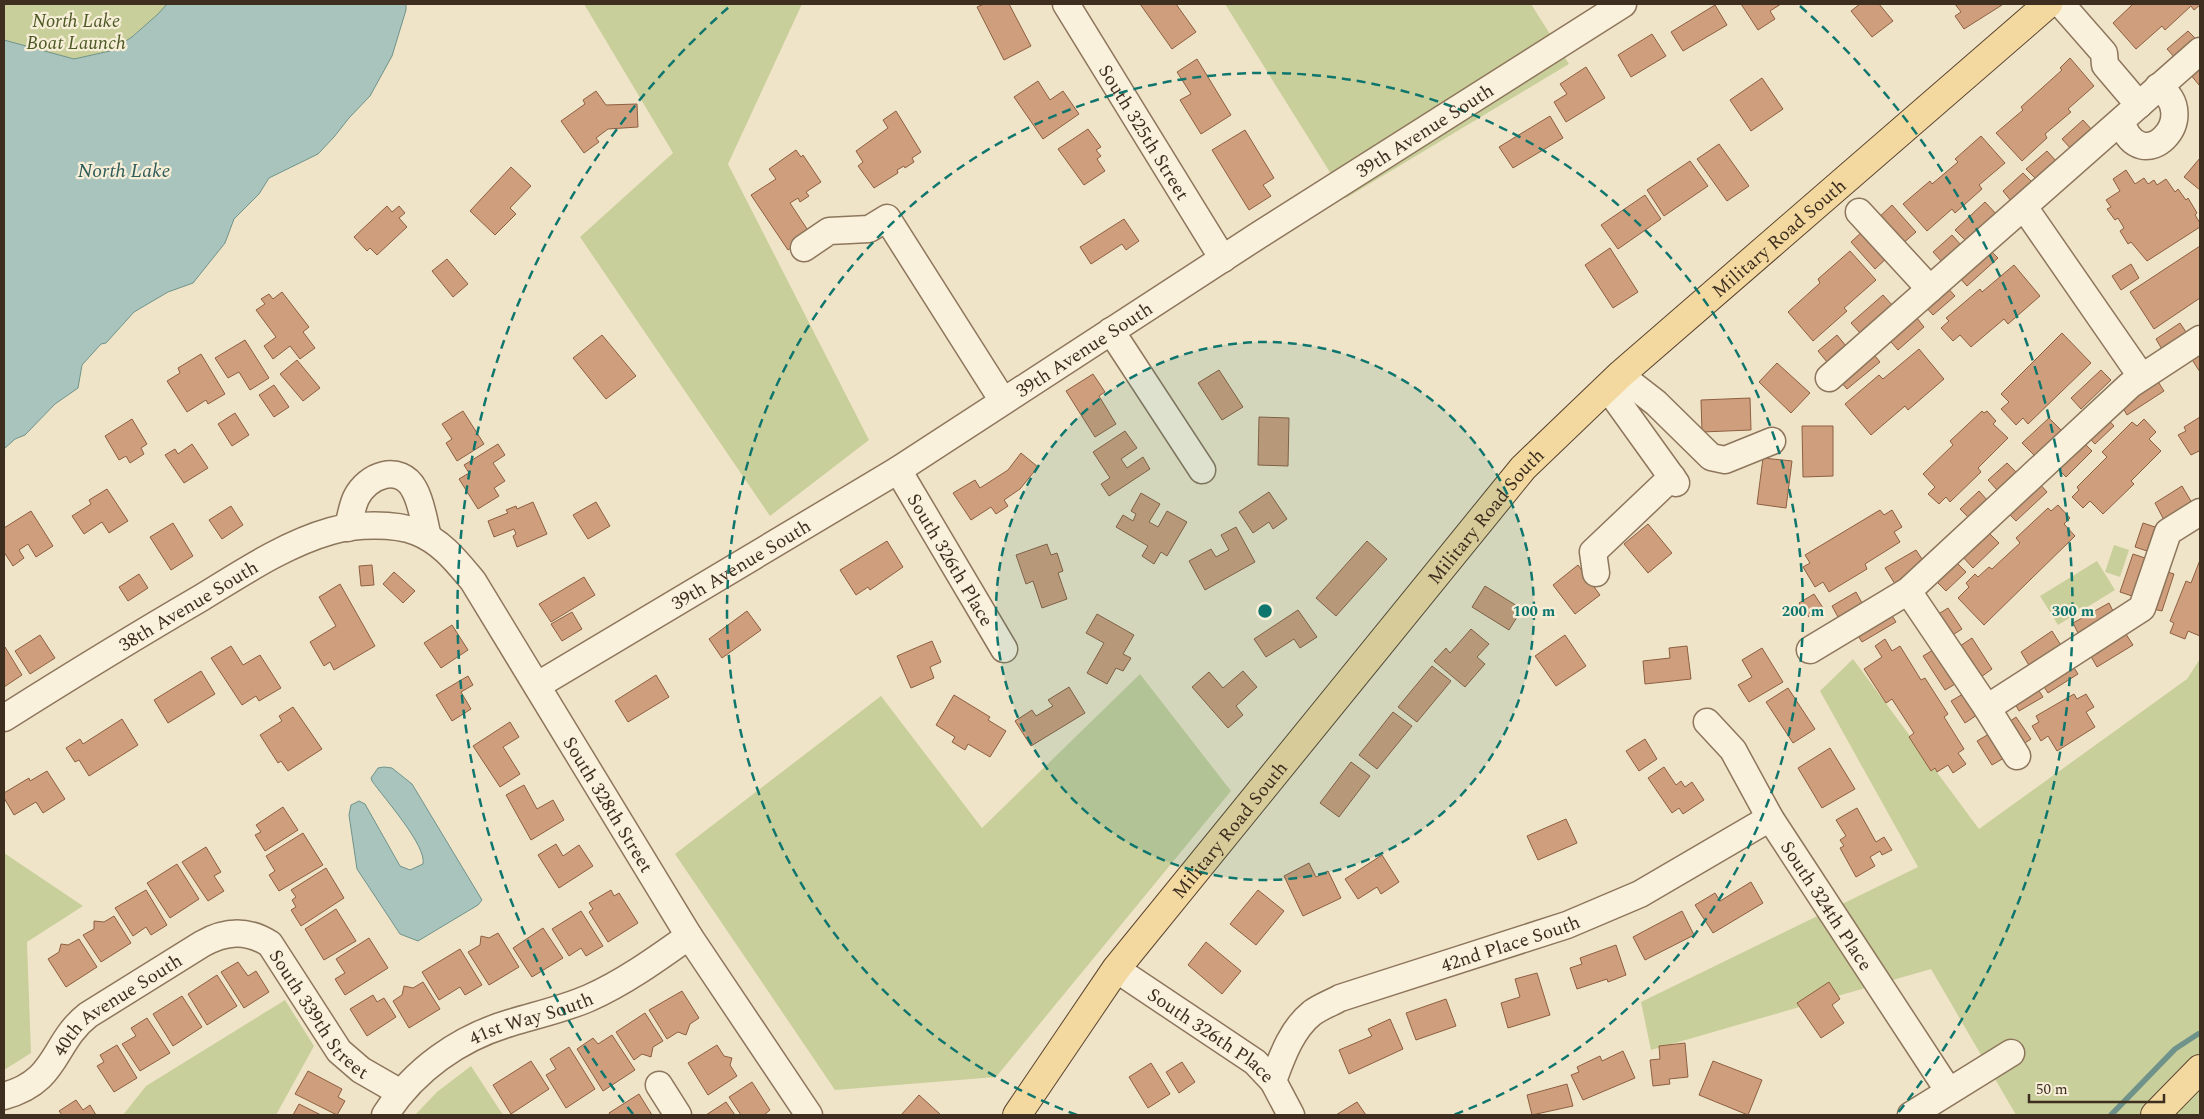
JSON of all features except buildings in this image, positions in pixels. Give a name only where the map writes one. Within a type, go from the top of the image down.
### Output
[{"type":"main road","name":"Military Road South","points":[[1017,1115],[1116,969],[1523,468],[1613,381],[2048,4]]},
{"type":"main road","points":[[2155,1115],[2200,1069]]},
{"type":"street","name":"South 325th Street","points":[[1066,4],[1223,259]]},
{"type":"street","name":"39th Avenue South","points":[[538,685],[898,470],[1223,259],[1623,4]]},
{"type":"street","points":[[2061,4],[2112,61],[2142,102]]},
{"type":"street","points":[[1829,378],[2200,51]]},
{"type":"street","points":[[2024,207],[2141,376]]},
{"type":"street","points":[[1859,212],[1930,289]]},
{"type":"street","points":[[804,248],[829,231],[869,228],[887,218],[1004,401]]},
{"type":"street","points":[[1111,331],[1202,470]]},
{"type":"street","points":[[1810,650],[1908,591],[2141,376],[2200,339]]},
{"type":"street","points":[[1613,381],[1656,403],[1712,457],[1725,460],[1772,441]]},
{"type":"street","points":[[1596,573],[1592,552],[1674,480],[1613,381]]},
{"type":"street","name":"South 326th Place","points":[[898,470],[1004,649]]},
{"type":"street","points":[[348,528],[356,496],[364,486],[377,477],[395,473],[406,478],[414,488],[428,537]]},
{"type":"street","points":[[1987,708],[2142,608],[2168,532],[2200,512]]},
{"type":"street","name":"38th Avenue South","points":[[4,718],[92,663],[261,563],[299,543],[332,530],[373,525],[386,527]]},
{"type":"street","name":"South 328th Street","points":[[386,527],[416,531],[428,537],[451,555],[473,581],[689,936],[809,1115]]},
{"type":"street","points":[[1908,591],[2017,756]]},
{"type":"street","name":"South 324th Place","points":[[1707,722],[1734,750],[1770,818],[1948,1090]]},
{"type":"street","name":"42nd Place South","points":[[1273,1081],[1286,1049],[1299,1026],[1312,1013],[1340,998],[1567,925],[1640,894],[1770,818]]},
{"type":"street","name":"South 339th Street","points":[[243,933],[254,935],[270,944],[332,1042],[346,1058],[361,1070],[401,1093]]},
{"type":"street","name":"40th Avenue South","points":[[4,1096],[20,1090],[42,1076],[55,1061],[74,1029],[94,1011],[208,940],[222,934],[243,933]]},
{"type":"street","name":"41st Way South","points":[[385,1115],[401,1093],[422,1071],[464,1042],[495,1028],[588,998],[635,973],[689,936]]},
{"type":"street","name":"South 326th Place","points":[[1116,969],[1255,1062],[1273,1081],[1291,1115]]},
{"type":"street","points":[[1911,1115],[1948,1090],[2011,1053]]},
{"type":"street","points":[[658,1085],[678,1115]]},
{"type":"green space","name":"North Lake Boat Launch","points":[[4,4],[167,4],[132,37],[110,51],[74,59],[4,40]]},
{"type":"green space","points":[[584,4],[802,4],[728,164],[869,440],[770,516],[580,237],[673,153]]},
{"type":"green space","points":[[1225,4],[1531,4],[1569,64],[1346,198]]},
{"type":"green space","points":[[2114,545],[2129,550],[2120,577],[2105,572]]},
{"type":"green space","points":[[2097,561],[2115,590],[2058,625],[2040,596]]},
{"type":"green space","points":[[1853,659],[1979,829],[2187,679],[2200,659],[2200,1115],[2016,1115],[1931,969],[1651,1050],[1641,1002],[1918,867],[1820,691]]},
{"type":"green space","points":[[1140,674],[1231,791],[996,1077],[835,1090],[675,854],[881,696],[982,828]]},
{"type":"green space","points":[[4,853],[83,906],[27,942],[31,1053],[4,1070]]},
{"type":"green space","points":[[285,1000],[314,1046],[276,1115],[123,1115],[146,1086]]},
{"type":"green space","points":[[471,1066],[503,1115],[415,1115],[437,1092]]},
{"type":"water","name":"North Lake","points":[[167,4],[406,4],[406,10],[392,56],[370,96],[334,137],[318,154],[269,178],[259,194],[234,219],[225,243],[193,283],[168,292],[134,312],[106,343],[101,344],[82,365],[78,388],[55,404],[25,435],[15,439],[4,449],[4,40],[74,59],[110,51],[132,37]]},
{"type":"water","points":[[378,768],[392,768],[412,784],[482,900],[478,905],[418,941],[400,934],[357,869],[349,815],[351,805],[359,801],[365,804],[400,866],[410,870],[423,864],[422,856],[412,834],[372,781],[371,778]]},
{"type":"waterway","points":[[2111,1115],[2175,1049],[2198,1034]]}]
